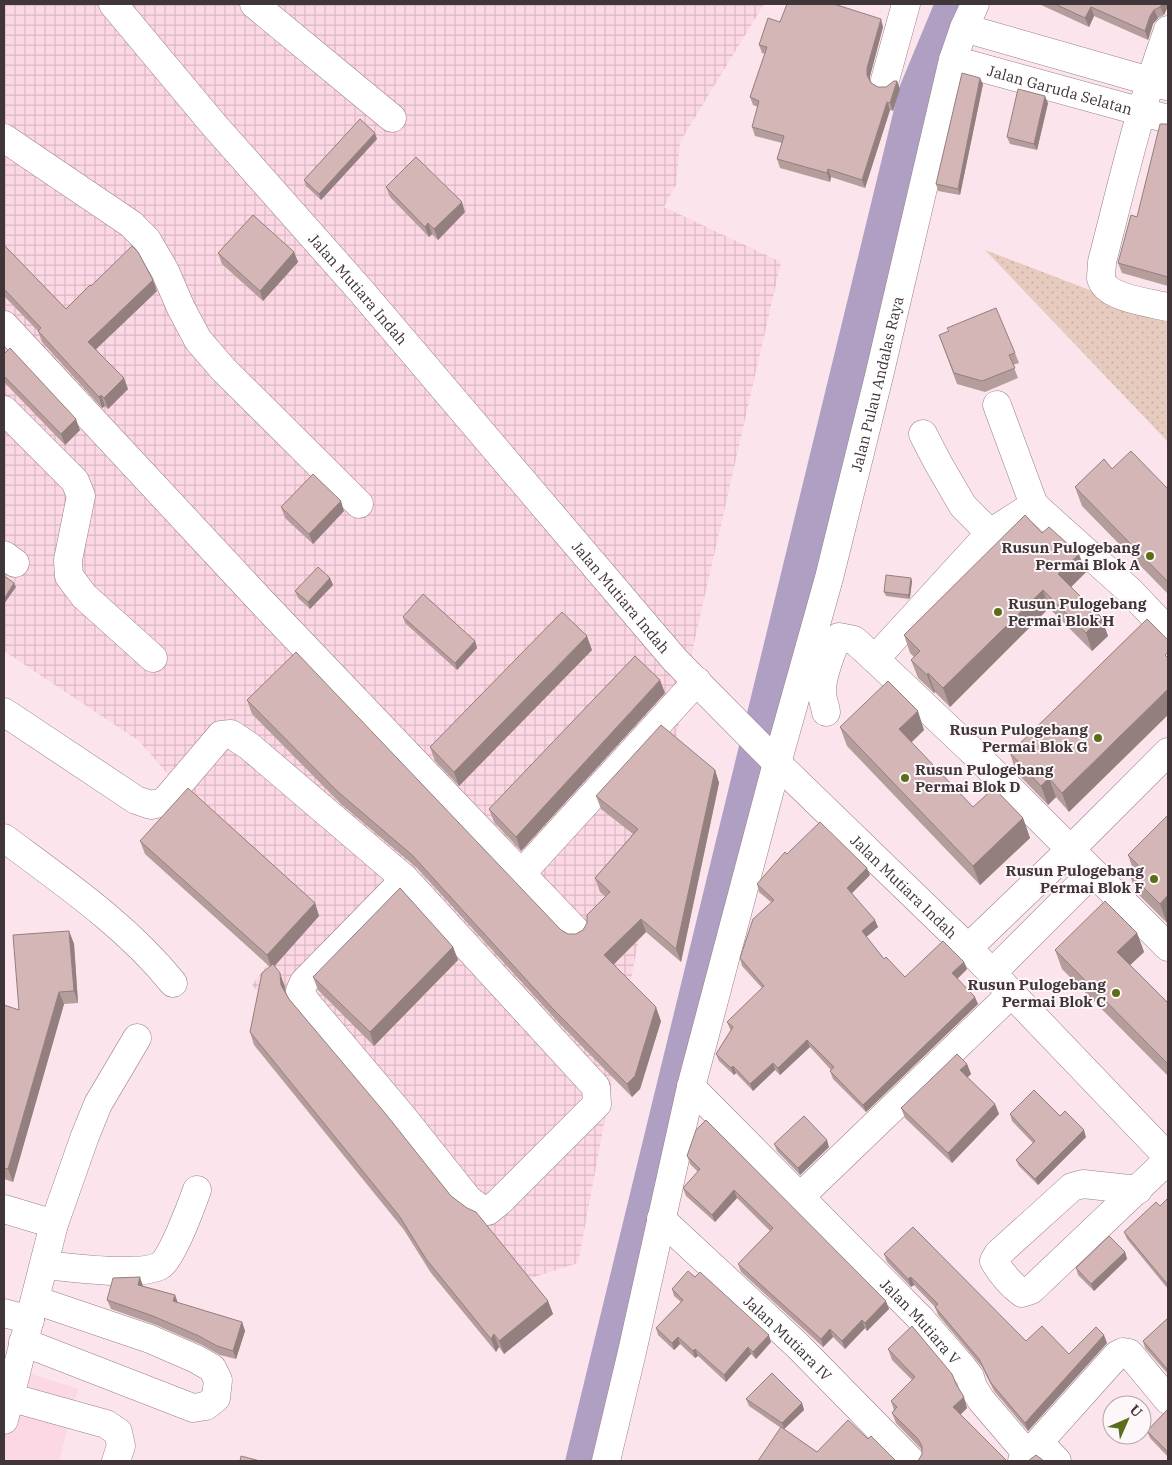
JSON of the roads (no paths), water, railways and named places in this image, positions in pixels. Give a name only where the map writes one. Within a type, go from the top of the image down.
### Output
[{"type":"street","name":"Jalan Mutiara Indah","points":[[112,4],[214,125],[361,291],[652,634],[773,759],[968,948],[1168,1158]]},
{"type":"street","points":[[254,4],[392,118]]},
{"type":"street","points":[[885,80],[906,4]]},
{"type":"street","name":"Jalan Pulau Andalas Raya","points":[[606,1461],[691,1087],[773,759],[834,559],[882,366],[953,60],[964,28],[976,4]]},
{"type":"street","points":[[964,28],[1159,84]]},
{"type":"street","points":[[1168,30],[1159,84],[1142,112],[1102,262],[1101,279],[1106,287],[1119,296],[1168,307]]},
{"type":"street","name":"Jalan Garuda Selatan","points":[[953,60],[1168,119]]},
{"type":"street","points":[[4,138],[131,224],[147,240],[165,271],[181,308],[198,340],[223,369],[359,504]]},
{"type":"street","points":[[4,325],[261,601],[577,932]]},
{"type":"street","points":[[997,405],[1034,505],[1130,592],[1168,631]]},
{"type":"street","points":[[4,410],[75,481],[81,496],[68,560],[69,576],[84,596],[153,658]]},
{"type":"street","points":[[923,434],[964,506],[990,533]]},
{"type":"street","points":[[875,659],[990,533],[1034,505]]},
{"type":"street","points":[[826,712],[822,686],[834,644],[839,636],[854,640],[971,750],[1168,947]]},
{"type":"street","points":[[521,874],[697,681]]},
{"type":"street","points":[[4,712],[136,800],[151,805],[164,802],[221,735],[231,734],[248,746],[405,879],[596,1087],[597,1104],[488,1211],[481,1209],[468,1199],[402,1116],[306,1002],[300,991],[304,982],[405,879]]},
{"type":"street","points":[[968,948],[1071,850],[1168,752]]},
{"type":"street","points":[[4,838],[91,903],[136,943],[173,983]]},
{"type":"street","points":[[992,973],[1093,872]]},
{"type":"street","points":[[800,1196],[1011,994]]},
{"type":"street","points":[[116,1461],[121,1446],[118,1432],[106,1424],[6,1411],[23,1319],[44,1265],[54,1224],[98,1104],[137,1038]]},
{"type":"street","name":"Jalan Mutiara V","points":[[691,1087],[919,1317],[970,1377],[973,1387],[981,1400],[1037,1455]]},
{"type":"street","points":[[1138,1190],[1083,1184],[1072,1187],[998,1254],[994,1261],[999,1270],[1016,1288],[1022,1292],[1031,1290],[1138,1190],[1168,1158]]},
{"type":"street","points":[[44,1265],[143,1271],[162,1265],[170,1253],[197,1190]]},
{"type":"street","points":[[4,1209],[54,1224]]},
{"type":"street","name":"Jalan Mutiara IV","points":[[661,1219],[798,1346],[911,1461]]},
{"type":"street","points":[[23,1319],[150,1339],[212,1368],[218,1380],[216,1398],[206,1406],[194,1408],[23,1319]]},
{"type":"street","points":[[1037,1455],[1117,1356],[1123,1352],[1129,1354],[1168,1400]]},
{"type":"waterway","points":[[585,1461],[918,93],[955,4]]},
{"type":"place","name":"Rusun Pulogebang Permai Blok A","points":[[1150,556]]},
{"type":"place","name":"Rusun Pulogebang Permai Blok H","points":[[998,612]]},
{"type":"place","name":"Rusun Pulogebang Permai Blok G","points":[[1098,738]]},
{"type":"place","name":"Rusun Pulogebang Permai Blok D","points":[[905,778]]},
{"type":"place","name":"Rusun Pulogebang Permai Blok F","points":[[1154,879]]},
{"type":"place","name":"Rusun Pulogebang Permai Blok C","points":[[1116,993]]}]
